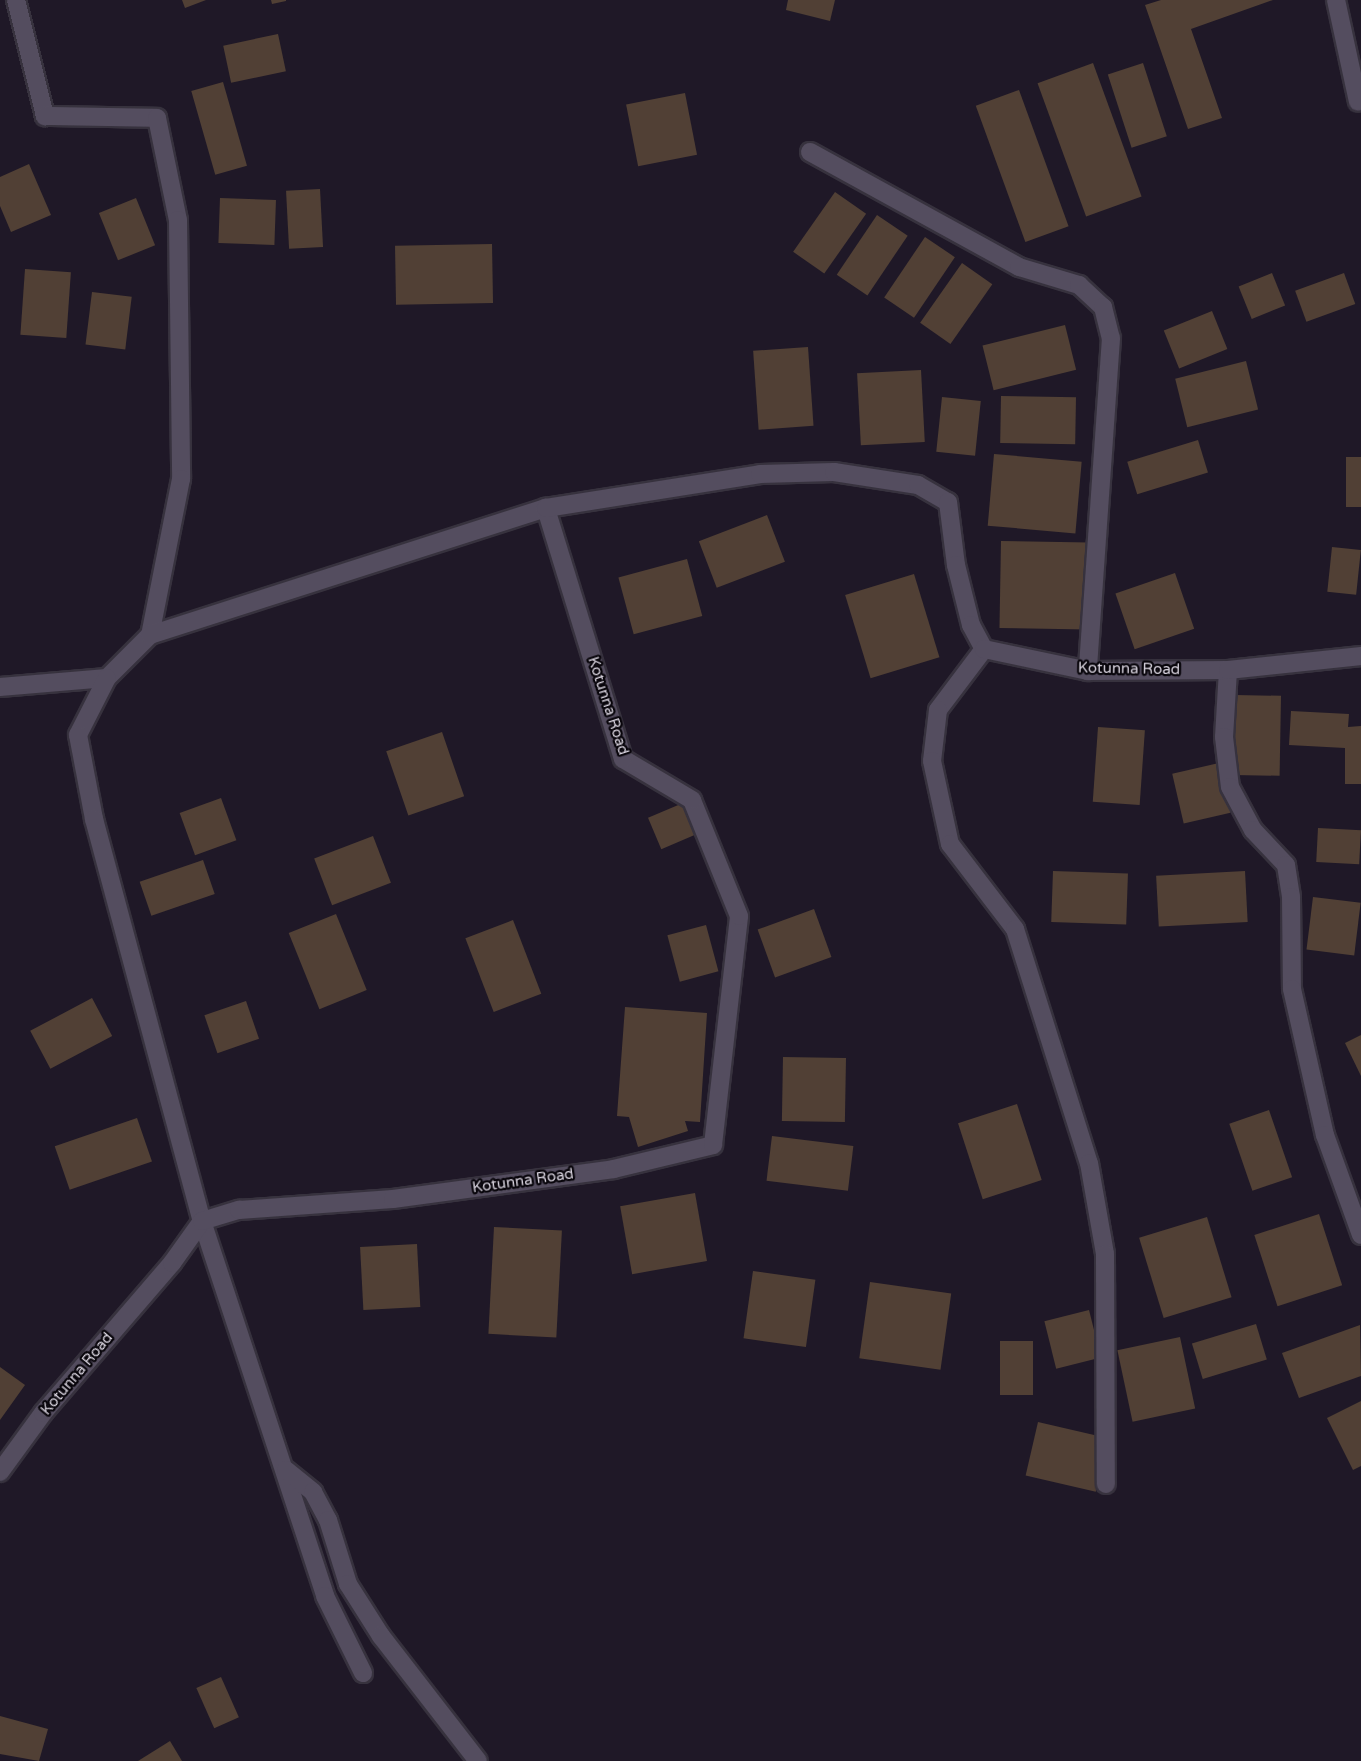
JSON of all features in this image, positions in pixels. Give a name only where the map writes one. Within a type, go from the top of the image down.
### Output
[{"type":"street","points":[[16,0],[45,117],[157,118],[178,220],[181,479],[150,635]]},
{"type":"street","points":[[1336,0],[1353,41],[1358,102]]},
{"type":"street","points":[[810,152],[1019,267],[1079,285],[1103,307],[1111,338],[1088,672]]},
{"type":"street","points":[[363,1672],[326,1596],[202,1221],[94,819],[78,735],[107,678],[150,635],[546,508],[760,474],[834,472],[918,485],[948,502],[956,565],[971,625],[984,649],[938,710],[932,761],[950,844],[1015,929],[1089,1163],[1105,1254],[1106,1484]]},
{"type":"street","name":"Kotunna Road","points":[[0,1472],[43,1413],[172,1263],[202,1221],[239,1210],[393,1199],[614,1169],[713,1145],[739,916],[692,800],[623,759],[546,508]]},
{"type":"street","name":"Kotunna Road","points":[[984,649],[1088,672],[1228,670],[1361,657]]},
{"type":"street","points":[[1228,670],[1224,737],[1230,787],[1253,830],[1286,865],[1291,897],[1292,989],[1325,1135],[1361,1235]]},
{"type":"street","points":[[0,687],[107,678]]},
{"type":"street","points":[[286,1470],[313,1492],[328,1520],[348,1584],[381,1636],[478,1761]]},
{"type":"building","points":[[182,0],[206,0],[185,8]]},
{"type":"building","points":[[271,0],[286,0],[286,1],[272,4]]},
{"type":"building","points":[[788,0],[835,0],[830,21],[786,10]]},
{"type":"building","points":[[1161,0],[1273,0],[1191,29],[1222,118],[1188,129],[1145,5]]},
{"type":"building","points":[[278,34],[286,71],[231,83],[223,46]]},
{"type":"building","points":[[1093,63],[1142,196],[1086,217],[1038,83]]},
{"type":"building","points":[[1143,63],[1167,136],[1132,148],[1108,74]]},
{"type":"building","points":[[223,82],[247,166],[215,175],[191,91]]},
{"type":"building","points":[[1019,90],[1069,226],[1025,242],[976,106]]},
{"type":"building","points":[[685,93],[697,155],[638,166],[626,104]]},
{"type":"building","points":[[29,164],[51,215],[11,232],[0,206],[0,177]]},
{"type":"building","points":[[320,189],[323,247],[289,249],[286,191]]},
{"type":"building","points":[[835,192],[866,214],[824,274],[793,252]]},
{"type":"building","points":[[136,198],[155,245],[118,260],[99,213]]},
{"type":"building","points":[[220,198],[276,200],[274,245],[218,243]]},
{"type":"building","points":[[877,215],[908,236],[867,295],[837,275]]},
{"type":"building","points":[[925,237],[955,257],[914,318],[884,298]]},
{"type":"building","points":[[492,244],[493,303],[396,305],[395,246]]},
{"type":"building","points":[[962,263],[992,284],[950,344],[920,323]]},
{"type":"building","points":[[25,269],[71,272],[66,338],[20,335]]},
{"type":"building","points":[[1272,273],[1285,305],[1252,319],[1239,286]]},
{"type":"building","points":[[1344,273],[1355,304],[1306,322],[1295,291]]},
{"type":"building","points":[[92,292],[132,297],[125,349],[86,345]]},
{"type":"building","points":[[1212,311],[1227,349],[1179,368],[1164,330]]},
{"type":"building","points":[[1065,325],[1076,370],[994,390],[983,346]]},
{"type":"building","points":[[808,347],[814,426],[759,430],[753,351]]},
{"type":"building","points":[[1246,361],[1258,410],[1187,427],[1175,379]]},
{"type":"building","points":[[921,370],[925,442],[861,445],[857,373]]},
{"type":"building","points":[[1001,396],[1076,397],[1075,444],[1000,443]]},
{"type":"building","points":[[942,397],[981,401],[975,456],[936,452]]},
{"type":"building","points":[[1198,440],[1208,473],[1137,494],[1127,462]]},
{"type":"building","points":[[994,454],[1082,462],[1075,533],[988,526]]},
{"type":"building","points":[[1346,457],[1361,457],[1361,507],[1346,507]]},
{"type":"building","points":[[767,515],[785,562],[717,588],[699,541]]},
{"type":"building","points":[[1001,541],[1089,543],[1087,630],[999,628]]},
{"type":"building","points":[[1332,547],[1361,550],[1356,595],[1327,592]]},
{"type":"building","points":[[687,559],[702,616],[634,634],[618,577]]},
{"type":"building","points":[[1175,573],[1194,629],[1135,649],[1115,594]]},
{"type":"building","points":[[914,574],[939,657],[871,678],[845,595]]},
{"type":"building","points":[[1235,695],[1281,696],[1280,776],[1234,775]]},
{"type":"building","points":[[1291,711],[1349,714],[1348,727],[1361,726],[1361,784],[1345,784],[1345,748],[1289,745]]},
{"type":"building","points":[[1098,727],[1145,730],[1140,805],[1093,802]]},
{"type":"building","points":[[442,732],[464,796],[408,816],[386,751]]},
{"type":"building","points":[[1219,763],[1230,813],[1184,823],[1172,774]]},
{"type":"building","points":[[221,798],[236,840],[195,855],[180,813]]},
{"type":"building","points":[[683,803],[696,834],[661,849],[648,818]]},
{"type":"building","points":[[1318,828],[1361,830],[1359,864],[1316,862]]},
{"type":"building","points":[[373,836],[391,883],[332,905],[314,859]]},
{"type":"building","points":[[203,860],[215,894],[151,916],[140,882]]},
{"type":"building","points":[[1053,871],[1128,874],[1126,925],[1051,922]]},
{"type":"building","points":[[1245,871],[1248,922],[1159,927],[1156,876]]},
{"type":"building","points":[[1313,897],[1361,903],[1354,955],[1307,950]]},
{"type":"building","points":[[814,909],[831,957],[775,977],[758,930]]},
{"type":"building","points":[[336,914],[367,990],[319,1009],[289,933]]},
{"type":"building","points":[[513,920],[541,994],[494,1012],[465,938]]},
{"type":"building","points":[[706,925],[718,971],[680,982],[667,935]]},
{"type":"building","points":[[92,998],[112,1036],[50,1069],[30,1031]]},
{"type":"building","points":[[246,1001],[259,1039],[217,1053],[204,1015]]},
{"type":"building","points":[[625,1007],[707,1013],[700,1122],[685,1121],[688,1131],[638,1147],[629,1117],[617,1116]]},
{"type":"building","points":[[1361,1035],[1361,1076],[1345,1043]]},
{"type":"building","points":[[783,1057],[846,1058],[845,1122],[782,1121]]},
{"type":"building","points":[[1017,1104],[1042,1180],[983,1199],[958,1123]]},
{"type":"building","points":[[1269,1110],[1292,1177],[1252,1191],[1229,1124]]},
{"type":"building","points":[[137,1118],[152,1161],[70,1190],[55,1146]]},
{"type":"building","points":[[772,1136],[853,1146],[848,1191],[767,1181]]},
{"type":"building","points":[[695,1193],[707,1261],[632,1274],[620,1206]]},
{"type":"building","points":[[1319,1214],[1342,1285],[1278,1306],[1254,1235]]},
{"type":"building","points":[[1207,1217],[1232,1297],[1164,1318],[1139,1238]]},
{"type":"building","points":[[494,1227],[562,1231],[556,1337],[488,1334]]},
{"type":"building","points":[[417,1244],[420,1307],[363,1310],[360,1247]]},
{"type":"building","points":[[753,1271],[815,1280],[806,1347],[744,1338]]},
{"type":"building","points":[[870,1282],[951,1293],[940,1370],[859,1358]]},
{"type":"building","points":[[1089,1310],[1101,1358],[1056,1369],[1044,1321]]},
{"type":"building","points":[[1256,1324],[1267,1359],[1203,1379],[1192,1344]]},
{"type":"building","points":[[1360,1325],[1361,1376],[1299,1398],[1282,1353]]},
{"type":"building","points":[[1180,1337],[1195,1408],[1133,1422],[1117,1350]]},
{"type":"building","points":[[1000,1341],[1033,1341],[1033,1395],[1000,1395]]},
{"type":"building","points":[[0,1367],[25,1385],[0,1420]]},
{"type":"building","points":[[1361,1401],[1361,1466],[1353,1470],[1327,1418]]},
{"type":"building","points":[[1038,1422],[1108,1438],[1096,1492],[1026,1476]]},
{"type":"building","points":[[221,1677],[239,1717],[214,1728],[196,1688]]},
{"type":"building","points":[[0,1716],[48,1729],[39,1761],[0,1754]]},
{"type":"building","points":[[170,1741],[182,1761],[138,1761]]}]
